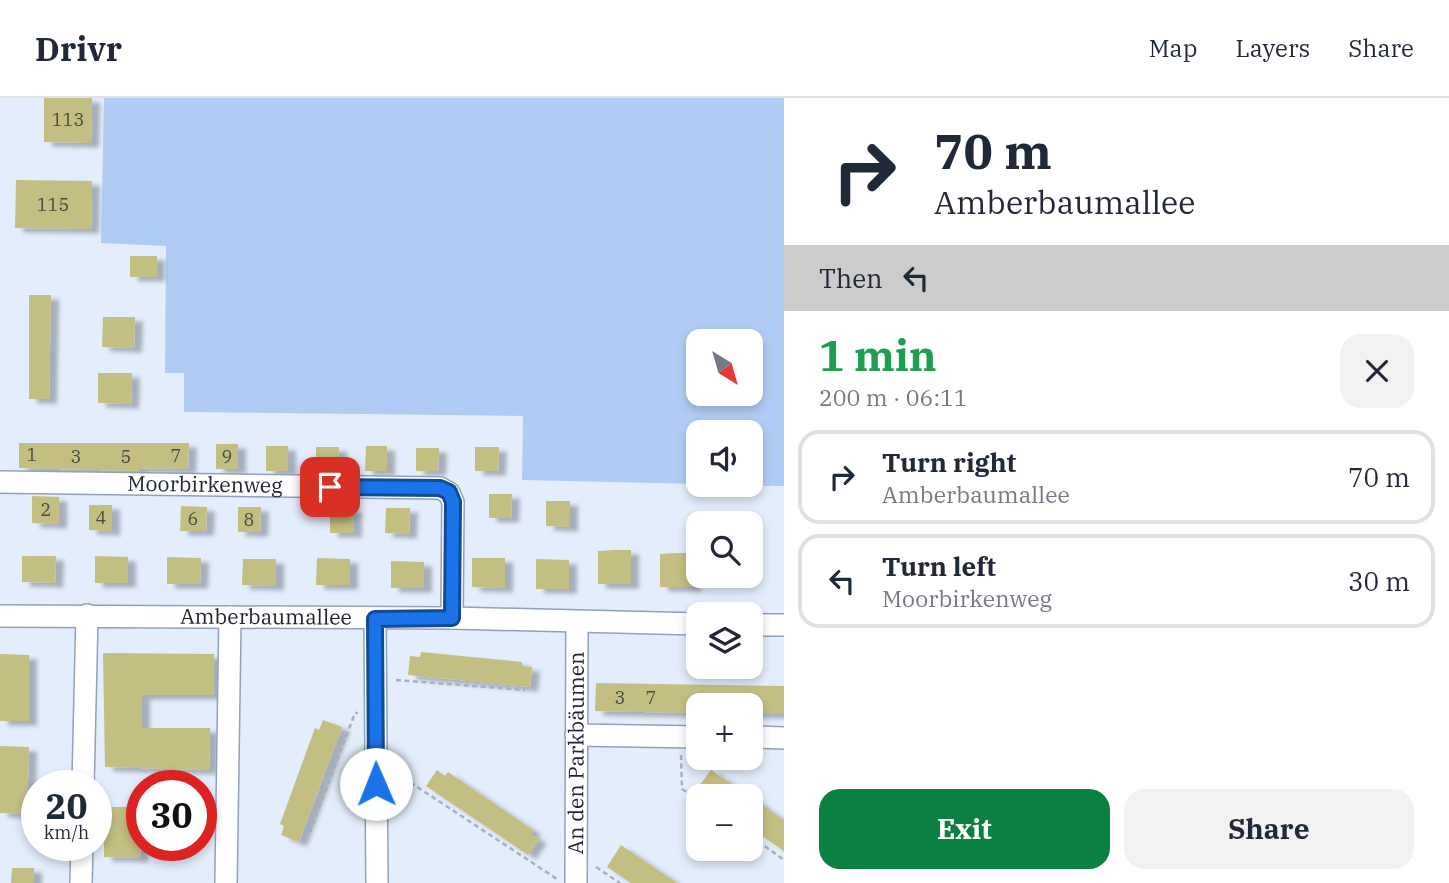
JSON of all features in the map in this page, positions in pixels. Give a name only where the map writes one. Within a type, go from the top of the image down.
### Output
[{"type":"street","name":"Moorbirkenweg","points":[[0,482],[440,488],[449,492],[453,502],[452,618]]},
{"type":"street","name":"Amberbaumallee","points":[[0,615],[452,618],[686,624]]},
{"type":"street","points":[[83,770],[87,615]]},
{"type":"street","points":[[226,883],[230,617]]},
{"type":"street","points":[[375,619],[377,883]]},
{"type":"street","name":"An den Parkbäumen","points":[[576,883],[577,622]]},
{"type":"street","points":[[763,625],[784,625]]},
{"type":"street","points":[[576,736],[686,737]]},
{"type":"street","points":[[763,737],[784,738]]},
{"type":"street","points":[[81,883],[82,861]]},
{"type":"path","points":[[375,678],[525,690]]},
{"type":"path","points":[[310,831],[355,713],[375,714]]},
{"type":"path","points":[[376,760],[563,883]]},
{"type":"path","points":[[686,763],[682,789],[686,792]]},
{"type":"path","points":[[763,845],[784,860]]},
{"type":"path","points":[[577,854],[620,883]]},
{"type":"shaded area","points":[[104,98],[784,98],[784,486],[763,486],[763,420],[686,420],[686,484],[522,480],[523,416],[184,412],[184,373],[165,373],[166,246],[101,243]]},
{"type":"building","points":[[44,98],[92,98],[91,143],[44,142]]},
{"type":"building","points":[[16,180],[92,181],[91,229],[15,228]]},
{"type":"building","points":[[130,256],[157,256],[157,277],[130,277]]},
{"type":"building","points":[[29,295],[51,295],[49,399],[29,399]]},
{"type":"building","points":[[103,317],[135,317],[134,348],[102,347]]},
{"type":"building","points":[[98,373],[132,373],[131,404],[98,403]]},
{"type":"building","points":[[19,443],[189,443],[188,469],[139,468],[139,471],[19,468]]},
{"type":"building","points":[[216,444],[238,444],[238,469],[216,469]]},
{"type":"building","points":[[266,446],[288,446],[288,471],[266,471]]},
{"type":"building","points":[[366,446],[387,446],[387,471],[365,471]]},
{"type":"building","points":[[316,447],[339,447],[338,470],[316,470]]},
{"type":"building","points":[[475,447],[499,447],[498,471],[475,471]]},
{"type":"building","points":[[416,448],[439,448],[438,471],[416,471]]},
{"type":"building","points":[[489,494],[512,494],[511,518],[489,518]]},
{"type":"building","points":[[32,496],[59,497],[59,524],[32,523]]},
{"type":"building","points":[[546,501],[570,501],[570,527],[546,526]]},
{"type":"building","points":[[89,505],[112,505],[112,531],[89,530]]},
{"type":"building","points":[[181,506],[207,507],[206,531],[180,531]]},
{"type":"building","points":[[238,507],[261,507],[260,532],[238,532]]},
{"type":"building","points":[[330,508],[354,508],[354,533],[330,533]]},
{"type":"building","points":[[386,508],[410,508],[409,534],[385,533]]},
{"type":"building","points":[[631,550],[631,584],[598,584],[598,551]]},
{"type":"building","points":[[686,553],[686,587],[660,587],[660,554]]},
{"type":"building","points":[[22,556],[56,556],[55,583],[22,582]]},
{"type":"building","points":[[95,556],[128,557],[128,583],[95,583]]},
{"type":"building","points":[[167,557],[201,558],[200,584],[167,584]]},
{"type":"building","points":[[317,558],[350,559],[350,585],[316,585]]},
{"type":"building","points":[[472,558],[505,558],[505,588],[472,587]]},
{"type":"building","points":[[243,559],[276,559],[276,586],[242,585]]},
{"type":"building","points":[[536,559],[569,560],[569,589],[536,589]]},
{"type":"building","points":[[391,561],[424,562],[424,588],[391,588]]},
{"type":"building","points":[[421,652],[522,662],[522,666],[532,667],[530,687],[408,675],[410,656],[420,657]]},
{"type":"building","points":[[103,653],[214,654],[214,695],[142,695],[142,728],[210,728],[209,770],[105,767]]},
{"type":"building","points":[[0,654],[29,655],[29,721],[0,721]]},
{"type":"building","points":[[596,683],[784,686],[784,714],[763,714],[763,693],[686,693],[686,713],[595,711]]},
{"type":"building","points":[[323,720],[342,727],[299,842],[281,835],[284,826],[280,824],[315,728],[319,730]]},
{"type":"building","points":[[0,746],[29,747],[28,770],[21,770],[21,814],[0,813]]},
{"type":"building","points":[[437,770],[445,776],[448,772],[533,830],[530,834],[539,839],[528,855],[426,786]]},
{"type":"building","points":[[711,770],[731,784],[700,784]]},
{"type":"building","points":[[763,805],[784,820],[784,851],[763,836]]},
{"type":"building","points":[[112,807],[126,807],[126,858],[112,857]]},
{"type":"building","points":[[621,845],[677,883],[631,883],[607,867]]},
{"type":"building","points":[[12,868],[34,868],[34,883],[11,883]]},
{"type":"route","points":[[330,487],[440,488],[449,492],[453,502],[452,618],[375,619],[376,784]]}]
